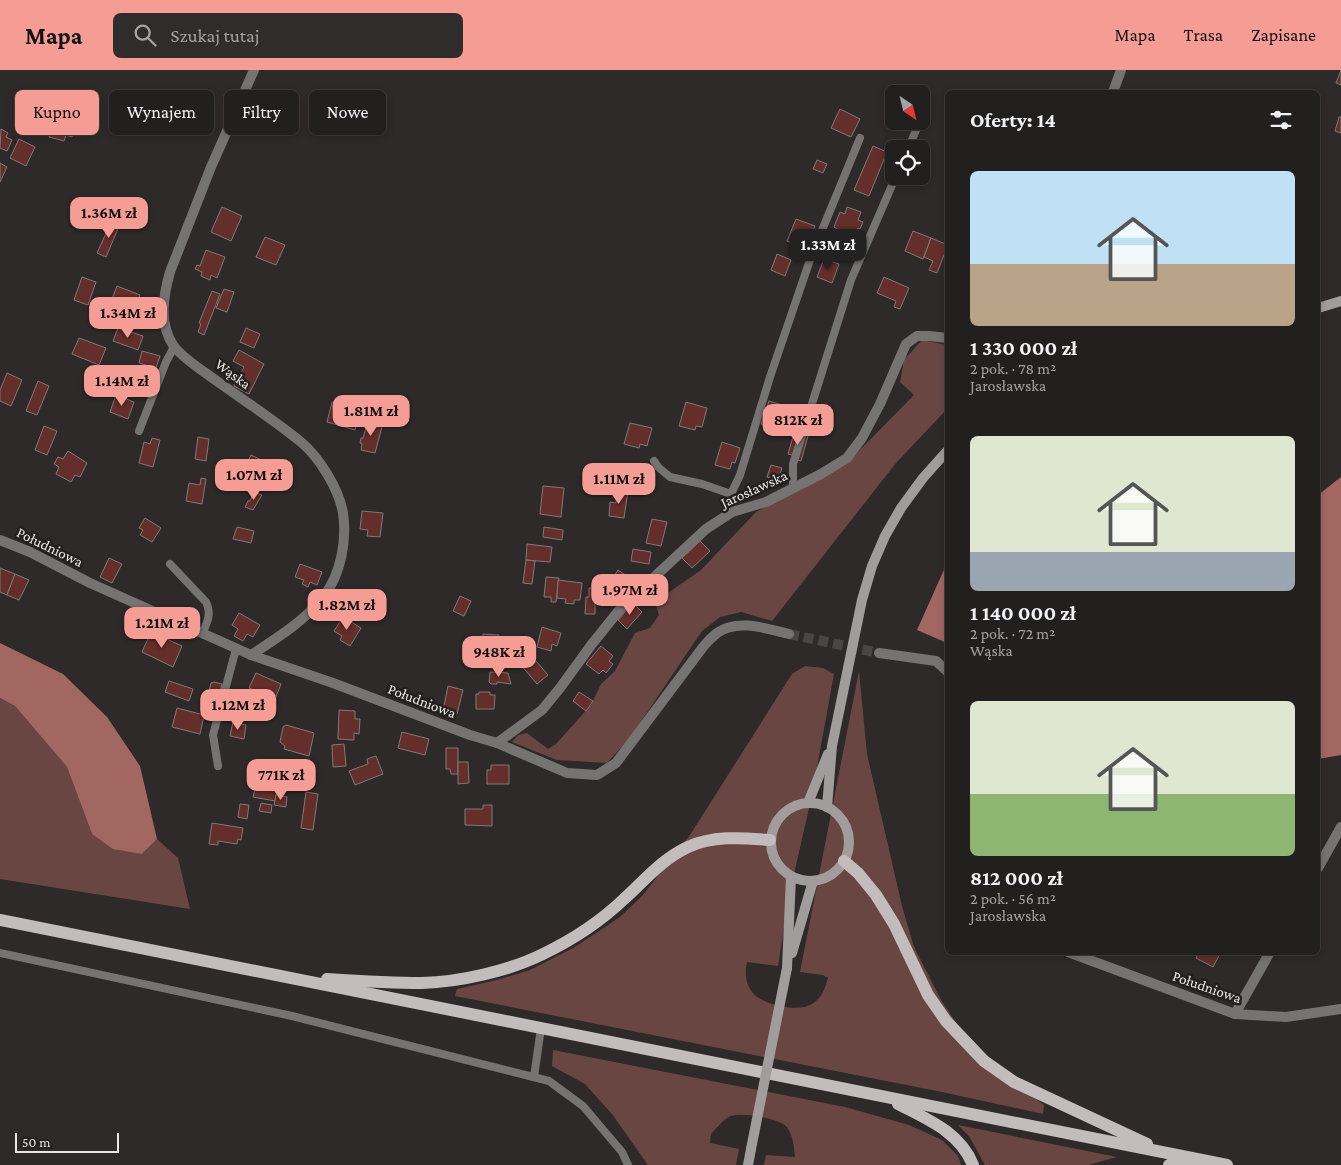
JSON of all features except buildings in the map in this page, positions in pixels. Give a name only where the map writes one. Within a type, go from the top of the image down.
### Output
[{"type":"main road","points":[[1320,307],[1341,301]]},
{"type":"main road","points":[[827,807],[832,746],[862,600],[878,550],[911,494],[945,453]]},
{"type":"main road","points":[[808,803],[832,746]]},
{"type":"main road","points":[[808,803],[827,807],[840,816],[847,830],[849,846],[844,861],[834,873],[821,880],[802,881],[790,877],[773,857],[770,840],[773,828],[786,810],[797,805],[808,803]]},
{"type":"main road","points":[[282,976],[423,983],[457,979],[501,970],[541,955],[574,938],[611,911],[669,857],[690,846],[710,840],[738,837],[770,840]]},
{"type":"main road","points":[[844,861],[858,873],[876,895],[894,924],[928,995],[946,1021],[984,1061],[1014,1082],[1167,1159]]},
{"type":"main road","points":[[787,968],[790,877]]},
{"type":"main road","points":[[748,1165],[787,968],[813,881]]},
{"type":"main road","points":[[0,920],[884,1097],[1167,1159],[1220,1164]]},
{"type":"main road","points":[[884,1097],[951,1134],[966,1152],[973,1165]]},
{"type":"street","name":"Wąska","points":[[251,656],[301,620],[325,596],[340,567],[343,538],[342,512],[332,483],[319,462],[302,442],[198,368],[174,347],[168,336],[163,319],[166,287],[211,167],[254,70]]},
{"type":"street","points":[[1114,90],[1121,70]]},
{"type":"street","name":"Jarosławska","points":[[497,743],[542,710],[621,608],[706,529],[732,512],[766,502],[821,474],[847,458],[880,404],[906,344],[916,336],[945,338]]},
{"type":"street","name":"Południowa","points":[[0,540],[30,552],[90,583],[251,656],[333,684],[470,736],[497,743],[568,773],[597,775],[616,763],[703,647],[717,632],[733,626],[756,627],[789,634]]},
{"type":"street","points":[[879,653],[936,661],[945,669]]},
{"type":"street","points":[[1320,864],[1341,827]]},
{"type":"street","name":"Południowa","points":[[1076,955],[1235,1014],[1286,1017],[1341,1009]]},
{"type":"street","points":[[1235,1014],[1268,955]]},
{"type":"lane","points":[[732,512],[731,494],[740,475],[770,377],[811,257],[860,138]]},
{"type":"lane","points":[[793,488],[793,464],[851,280],[892,185]]},
{"type":"lane","points":[[139,431],[166,362],[174,347]]},
{"type":"lane","points":[[654,461],[670,477],[702,484],[731,494]]},
{"type":"lane","points":[[170,564],[208,606],[210,617],[202,634]]},
{"type":"lane","points":[[218,766],[213,735],[236,649]]},
{"type":"lane","points":[[0,953],[292,1016],[549,1081],[583,1106],[622,1152],[628,1165]]},
{"type":"lane","points":[[534,1077],[541,1028]]},
{"type":"shaded area","points":[[922,340],[945,345],[945,411],[896,463],[772,621],[741,612],[720,617],[702,631],[629,739],[607,763],[557,760],[512,742],[518,735],[527,733],[548,749],[556,744],[591,705],[601,684],[615,671],[635,633],[650,628],[659,615],[655,602],[701,570],[756,512],[830,473],[850,460],[914,395],[900,382],[904,360]]},
{"type":"shaded area","points":[[1341,477],[1341,755],[1320,759],[1320,493]]},
{"type":"shaded area","points":[[945,567],[945,642],[917,630]]},
{"type":"shaded area","points":[[0,643],[63,674],[107,717],[140,766],[157,839],[142,854],[113,849],[92,834],[67,767],[15,706],[0,698]]},
{"type":"shaded area","points":[[805,666],[823,668],[834,674],[812,795],[789,896],[778,966],[747,962],[746,977],[748,985],[757,997],[764,1001],[790,1008],[799,1008],[806,1007],[815,1002],[821,996],[826,985],[828,978],[823,975],[800,972],[859,671],[867,754],[902,906],[914,947],[941,1000],[959,1027],[1010,1079],[1044,1105],[1043,1114],[942,1092],[455,996],[457,989],[530,970],[575,947],[620,917],[642,896],[690,835],[792,674]]},
{"type":"shaded area","points":[[0,698],[15,706],[67,767],[92,834],[142,854],[157,839],[178,858],[190,909],[0,879]]},
{"type":"shaded area","points":[[553,1050],[845,1107],[909,1125],[942,1140],[958,1156],[961,1165],[764,1165],[766,1155],[795,1157],[791,1134],[787,1127],[776,1121],[760,1117],[736,1115],[728,1117],[723,1121],[711,1134],[710,1143],[739,1149],[736,1165],[648,1165],[612,1114],[585,1084],[552,1066]]},
{"type":"shaded area","points":[[958,1125],[1117,1157],[1088,1165],[985,1165],[969,1136]]},
{"type":"tunnel","points":[[789,634],[879,653]]}]
